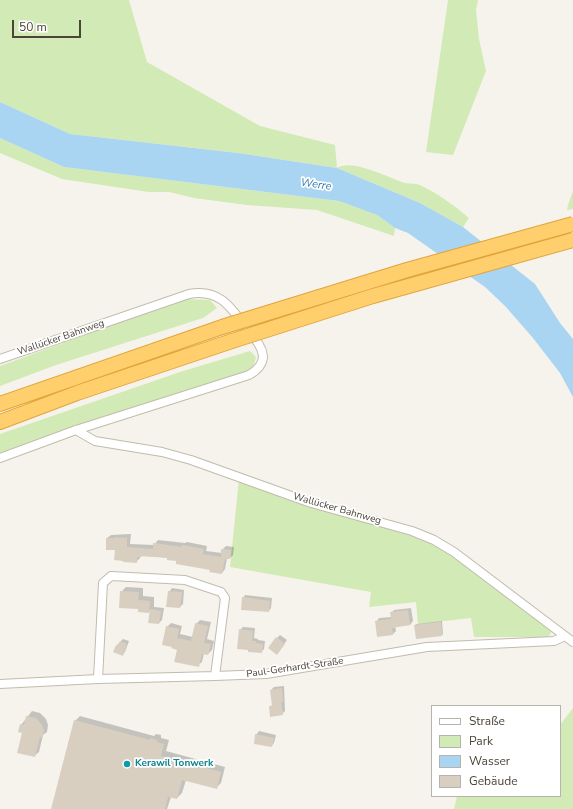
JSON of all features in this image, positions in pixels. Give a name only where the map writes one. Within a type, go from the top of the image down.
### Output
[{"type":"highway","points":[[0,404],[222,327],[407,270],[573,224]]},
{"type":"highway","points":[[0,422],[77,393],[372,296],[573,240]]},
{"type":"street","name":"Wallücker Bahnweg","points":[[0,359],[189,294],[199,292],[209,293],[228,304],[261,348],[263,357],[257,370],[249,375],[76,430],[0,458]]},
{"type":"street","name":"Wallücker Bahnweg","points":[[76,430],[95,440],[162,452],[191,460],[311,503],[412,530],[434,540],[454,552],[573,642]]},
{"type":"street","points":[[98,679],[103,583],[111,576],[185,580],[222,592],[225,598],[215,676]]},
{"type":"street","name":"Paul-Gerhardt-Straße","points":[[0,684],[98,679],[266,674],[427,647],[554,641],[564,636]]},
{"type":"green space","points":[[0,0],[129,0],[147,62],[260,126],[335,145],[337,168],[238,153],[70,134],[0,102]]},
{"type":"green space","points":[[448,0],[478,0],[476,10],[479,39],[486,71],[453,155],[426,152]]},
{"type":"green space","points":[[0,138],[64,167],[339,201],[377,215],[395,228],[394,236],[317,210],[247,205],[194,198],[169,192],[149,192],[62,179],[0,153]]},
{"type":"green space","points":[[351,165],[380,173],[405,183],[420,185],[457,208],[469,218],[463,227],[420,203],[337,168]]},
{"type":"green space","points":[[573,191],[573,209],[567,210],[568,205]]},
{"type":"green space","points":[[186,299],[210,300],[217,308],[203,318],[56,365],[0,386],[0,366]]},
{"type":"green space","points":[[250,351],[256,357],[253,368],[247,373],[0,455],[0,434],[183,371]]},
{"type":"green space","points":[[239,479],[411,535],[448,552],[550,627],[551,633],[548,637],[474,637],[471,618],[418,624],[416,602],[369,607],[371,592],[230,567]]},
{"type":"green space","points":[[573,708],[573,809],[454,809],[457,797],[561,797],[561,724]]},
{"type":"water","name":"Werre","points":[[0,102],[70,134],[238,153],[337,168],[420,203],[463,227],[535,284],[560,323],[573,339],[573,397],[560,373],[533,338],[505,306],[485,287],[408,233],[395,228],[377,215],[339,201],[64,167],[0,138]]},
{"type":"building","points":[[106,538],[127,538],[127,547],[153,549],[153,543],[182,547],[182,545],[204,549],[203,554],[221,557],[221,549],[231,550],[230,559],[225,559],[222,574],[209,572],[210,570],[176,564],[176,561],[167,560],[167,558],[142,556],[137,557],[137,563],[123,562],[114,560],[115,550],[106,550]]},
{"type":"building","points":[[120,591],[139,592],[138,600],[150,601],[149,613],[138,612],[138,609],[119,608]]},
{"type":"building","points":[[168,591],[182,592],[180,608],[166,607]]},
{"type":"building","points":[[242,597],[270,601],[269,612],[241,610]]},
{"type":"building","points":[[150,609],[161,611],[159,624],[148,623]]},
{"type":"building","points":[[408,610],[410,625],[392,628],[393,635],[377,637],[375,621],[391,619],[390,612]]},
{"type":"building","points":[[441,622],[442,636],[416,639],[414,625]]},
{"type":"building","points":[[195,623],[208,626],[204,643],[211,644],[208,655],[202,654],[199,667],[174,662],[177,650],[171,648],[172,647],[162,645],[166,626],[179,629],[177,638],[191,641]]},
{"type":"building","points":[[239,629],[253,631],[252,641],[263,644],[262,653],[248,652],[248,650],[237,649]]},
{"type":"building","points":[[276,637],[285,644],[277,655],[268,648]]},
{"type":"building","points":[[120,641],[127,644],[123,656],[113,652],[116,645],[118,645]]},
{"type":"building","points":[[282,688],[283,702],[281,702],[283,715],[270,717],[269,706],[272,706],[270,690]]},
{"type":"building","points":[[26,716],[36,718],[44,730],[42,738],[40,737],[35,757],[17,753],[22,733],[18,732],[20,724],[24,725]]},
{"type":"building","name":"Kerawil Tonwerk","points":[[74,720],[150,740],[150,738],[157,740],[157,742],[164,744],[161,756],[221,772],[217,789],[182,780],[177,799],[168,797],[165,809],[51,809]]},
{"type":"building","points":[[255,734],[274,738],[272,747],[254,744]]},
{"type":"place","name":"Kerawil Tonwerk","points":[[127,764]]}]
